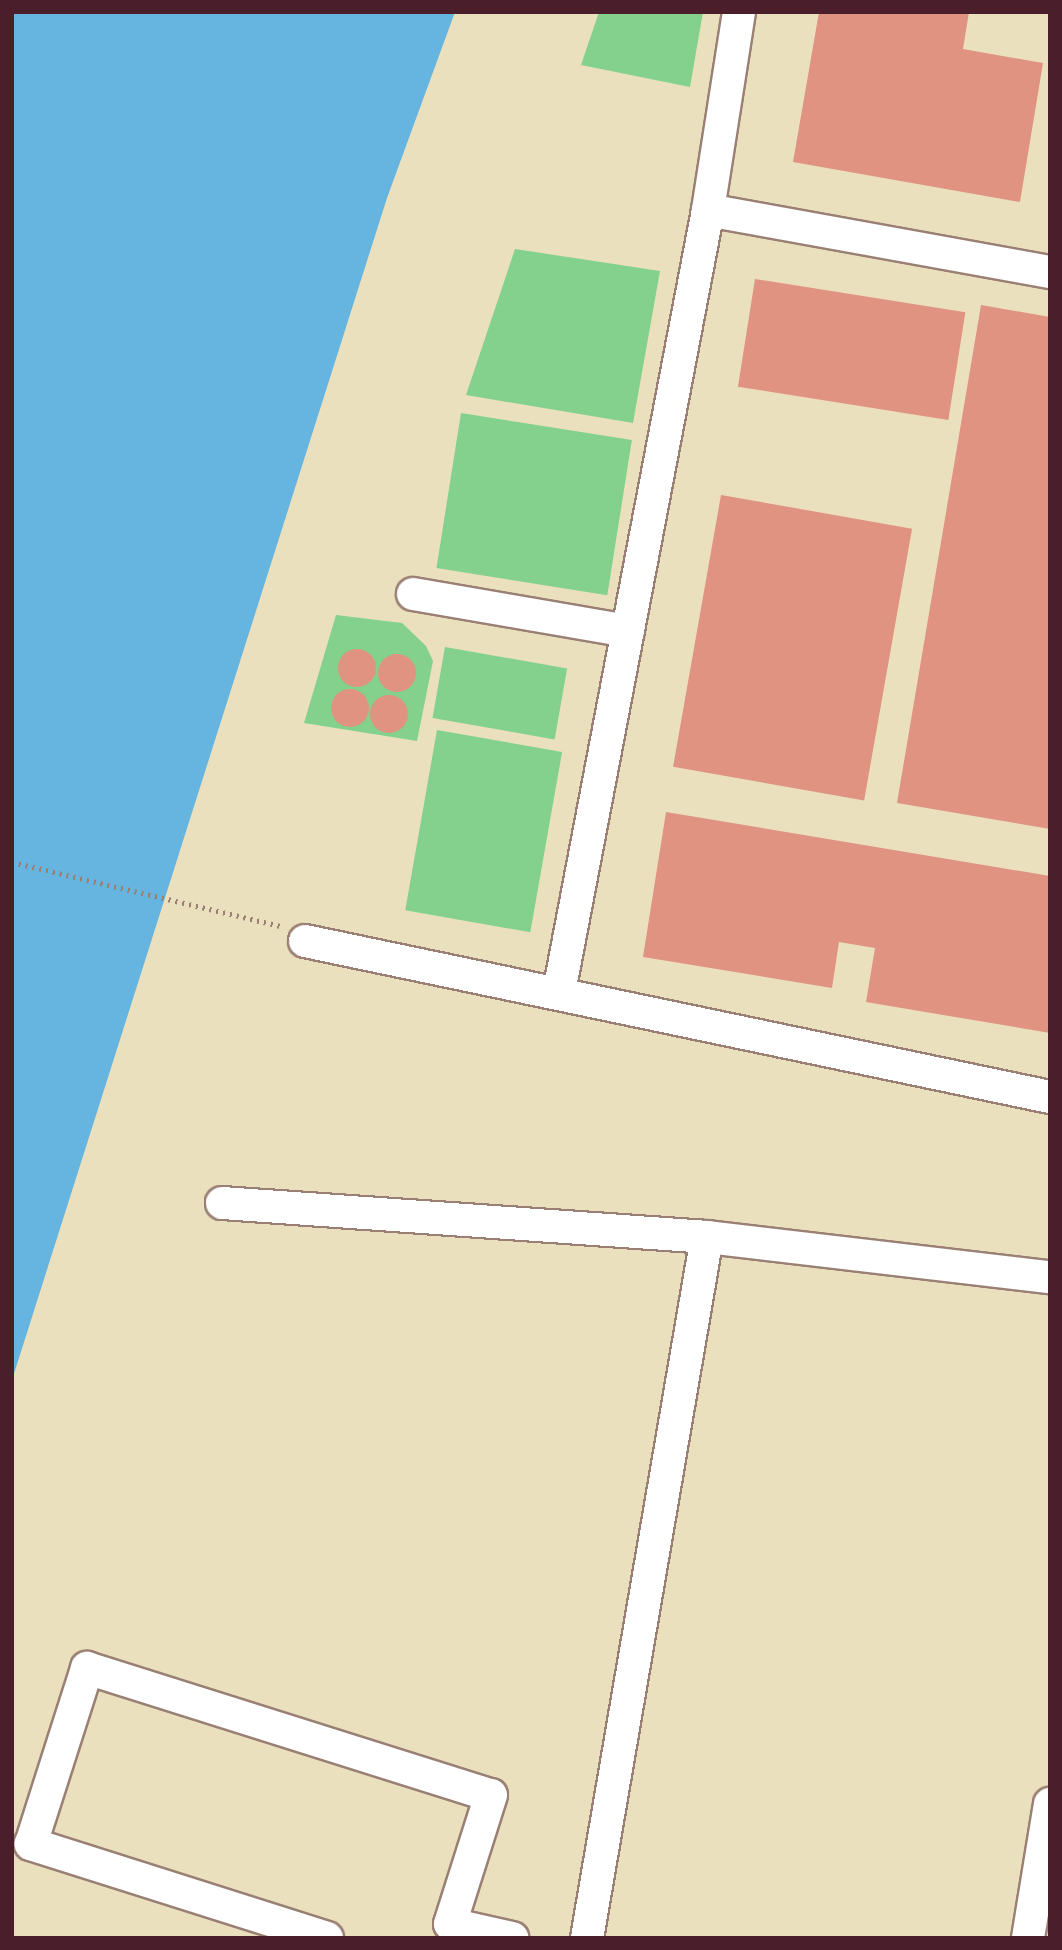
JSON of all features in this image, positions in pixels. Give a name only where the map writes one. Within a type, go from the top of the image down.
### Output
[{"type":"street","points":[[559,992],[708,210],[739,12]]},
{"type":"street","points":[[708,210],[1050,272]]},
{"type":"street","points":[[413,594],[628,631]]},
{"type":"street","points":[[305,941],[559,992],[1050,1097]]},
{"type":"street","points":[[222,1203],[707,1237],[1050,1277]]},
{"type":"street","points":[[587,1938],[707,1237]]},
{"type":"street","points":[[327,1938],[31,1844],[87,1668],[491,1795],[450,1924],[512,1938]]},
{"type":"street","points":[[1028,1938],[1050,1804]]},
{"type":"path","points":[[12,862],[274,923],[305,941]]},
{"type":"green space","points":[[599,12],[703,12],[690,87],[581,65]]},
{"type":"green space","points":[[515,249],[660,271],[633,423],[466,395]]},
{"type":"green space","points":[[461,413],[632,440],[607,595],[436,568]]},
{"type":"green space","points":[[336,615],[402,623],[426,646],[433,661],[417,741],[304,723]]},
{"type":"green space","points":[[445,647],[567,669],[555,739],[432,718]]},
{"type":"green space","points":[[437,730],[562,752],[530,932],[405,910]]},
{"type":"water","points":[[12,12],[455,12],[387,198],[12,1380]]},
{"type":"building","points":[[819,12],[969,12],[963,49],[1043,63],[1020,202],[793,162]]},
{"type":"building","points":[[755,279],[965,312],[948,420],[738,387]]},
{"type":"building","points":[[981,305],[1050,317],[1050,829],[897,803]]},
{"type":"building","points":[[721,495],[912,529],[864,800],[673,767]]},
{"type":"building","points":[[357,649],[370,655],[376,668],[370,681],[357,687],[344,681],[338,668],[344,655]]},
{"type":"building","points":[[397,654],[410,660],[416,673],[410,686],[397,692],[384,686],[378,673],[384,660]]},
{"type":"building","points":[[350,689],[363,695],[369,708],[363,721],[350,727],[337,721],[331,708],[337,695]]},
{"type":"building","points":[[389,695],[402,701],[408,714],[402,727],[389,733],[376,727],[370,714],[376,701]]},
{"type":"building","points":[[666,812],[1050,876],[1050,1033],[866,1002],[875,948],[839,942],[832,988],[643,957]]}]
